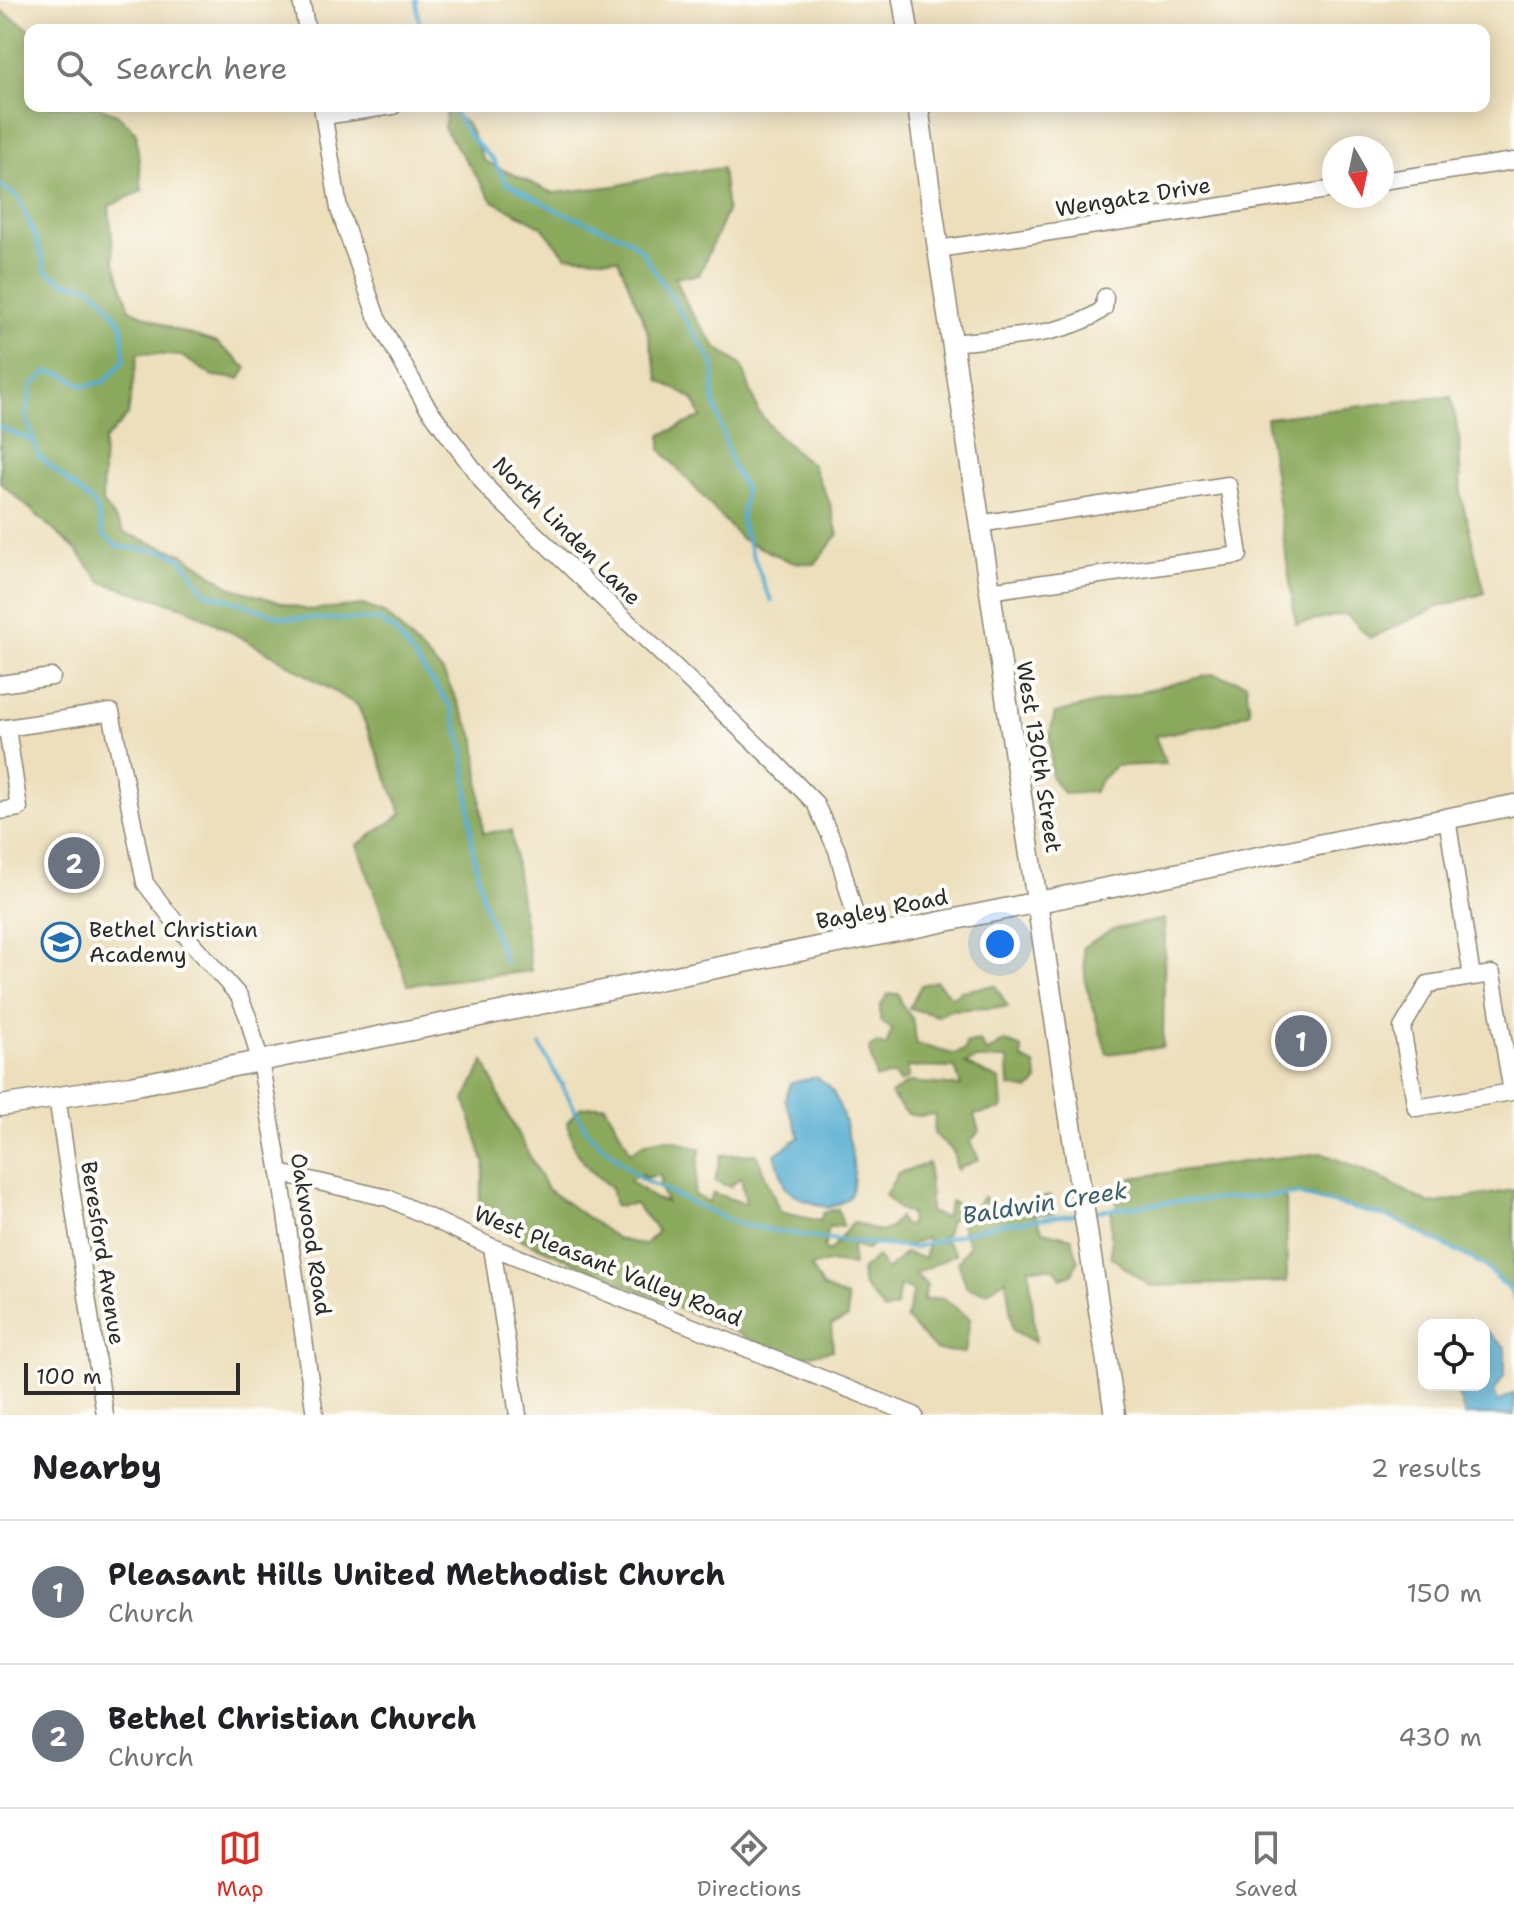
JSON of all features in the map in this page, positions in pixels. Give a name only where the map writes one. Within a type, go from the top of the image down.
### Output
[{"type":"main road","points":[[903,0],[905,24]]},
{"type":"main road","name":"West 130th Street","points":[[919,112],[1115,1415]]},
{"type":"main road","name":"Bagley Road","points":[[260,1061],[861,937],[1335,844],[1514,805]]},
{"type":"main road","points":[[0,1106],[260,1061]]},
{"type":"street","points":[[301,0],[306,24]]},
{"type":"street","name":"North Linden Lane","points":[[323,112],[339,209],[377,318],[426,405],[489,490],[815,803],[837,850],[861,937]]},
{"type":"street","points":[[1394,179],[1514,161]]},
{"type":"street","name":"Wengatz Drive","points":[[938,249],[1322,191]]},
{"type":"street","points":[[952,343],[1084,322],[1104,308],[1105,297]]},
{"type":"street","points":[[979,524],[1228,485],[1231,499],[1239,555],[989,591]]},
{"type":"street","points":[[0,684],[52,677]]},
{"type":"street","name":"Oakwood Road","points":[[4,729],[111,712],[145,883],[185,935],[239,996],[248,1017],[260,1061],[280,1173],[315,1415]]},
{"type":"street","points":[[0,811],[19,808],[4,729]]},
{"type":"street","points":[[1447,818],[1472,977]]},
{"type":"street","points":[[1492,974],[1512,1092],[1416,1108],[1402,1028],[1428,984],[1472,977],[1492,974]]},
{"type":"street","name":"Beresford Avenue","points":[[57,1097],[105,1415]]},
{"type":"street","name":"West Pleasant Valley Road","points":[[280,1173],[388,1198],[492,1247],[914,1415]]},
{"type":"street","points":[[492,1247],[518,1415]]},
{"type":"green space","points":[[0,10],[24,25],[24,112],[112,112],[136,132],[142,191],[109,206],[114,260],[130,309],[173,329],[217,343],[247,368],[240,379],[213,376],[181,356],[138,353],[128,415],[104,441],[102,501],[125,533],[184,555],[232,588],[307,610],[363,605],[386,614],[443,672],[476,740],[483,833],[511,830],[531,971],[408,985],[357,845],[402,814],[358,706],[187,608],[101,582],[77,551],[0,482]]},
{"type":"green space","points":[[446,112],[452,112],[467,124],[484,161],[553,193],[722,168],[727,211],[699,275],[675,277],[689,309],[716,347],[742,366],[758,411],[778,436],[812,465],[830,503],[838,535],[815,564],[791,562],[741,539],[661,450],[661,435],[701,417],[693,399],[659,380],[647,329],[618,259],[566,256],[541,226],[493,201],[444,128]]},
{"type":"green space","points":[[1451,397],[1459,436],[1461,496],[1485,593],[1438,607],[1370,638],[1346,614],[1296,624],[1266,418]]},
{"type":"green space","points":[[1213,674],[1246,683],[1250,712],[1221,723],[1155,736],[1166,764],[1115,766],[1094,792],[1064,794],[1051,776],[1050,733],[1055,713]]},
{"type":"green space","points":[[1165,919],[1163,1047],[1107,1054],[1086,985],[1083,947],[1114,929]]},
{"type":"green space","points":[[936,981],[952,997],[961,991],[995,985],[1008,1007],[950,1010],[938,1016],[909,1008],[921,985]]},
{"type":"green space","points":[[888,994],[899,994],[901,1004],[912,1018],[917,1044],[953,1054],[965,1050],[966,1043],[980,1041],[987,1053],[1004,1041],[1022,1048],[1022,1059],[1035,1065],[1038,1081],[1029,1090],[1009,1086],[1008,1059],[976,1059],[965,1064],[1000,1080],[1002,1109],[974,1115],[979,1131],[970,1142],[979,1159],[957,1170],[953,1151],[934,1134],[935,1114],[908,1114],[891,1094],[909,1082],[961,1086],[955,1068],[907,1067],[909,1077],[900,1083],[894,1075],[876,1078],[869,1048],[877,1043],[886,1046],[892,1029],[880,1021],[880,1006]]},
{"type":"green space","points":[[484,1061],[547,1189],[618,1239],[644,1245],[658,1231],[635,1204],[615,1206],[611,1188],[589,1169],[574,1148],[567,1122],[581,1107],[605,1105],[631,1152],[649,1142],[664,1139],[700,1149],[694,1195],[709,1202],[713,1193],[746,1204],[741,1177],[730,1187],[715,1181],[721,1155],[756,1154],[780,1212],[820,1221],[823,1213],[838,1209],[843,1226],[828,1227],[824,1249],[829,1252],[853,1222],[881,1232],[890,1228],[899,1217],[904,1226],[911,1224],[910,1214],[897,1208],[885,1195],[898,1173],[929,1163],[930,1213],[945,1217],[951,1201],[971,1212],[983,1197],[999,1210],[1050,1196],[1053,1213],[1034,1214],[1043,1231],[1072,1238],[1078,1261],[1072,1274],[1061,1278],[1054,1268],[1029,1268],[1036,1343],[1013,1330],[1006,1279],[987,1292],[967,1288],[958,1262],[969,1246],[959,1218],[950,1220],[946,1234],[935,1243],[946,1241],[956,1254],[915,1274],[927,1285],[923,1300],[943,1298],[970,1319],[965,1353],[936,1350],[906,1319],[913,1291],[900,1286],[896,1307],[884,1311],[863,1285],[861,1271],[877,1257],[887,1270],[905,1253],[924,1258],[928,1245],[932,1243],[925,1238],[906,1247],[873,1243],[866,1250],[852,1244],[853,1265],[828,1262],[811,1267],[822,1287],[847,1298],[848,1318],[831,1325],[833,1350],[794,1358],[476,1220],[485,1165],[465,1100]],"holes":[[[642,1174],[644,1178],[659,1175],[662,1181],[659,1185],[666,1202],[655,1199],[629,1180]]]},
{"type":"green space","points":[[1322,1153],[1379,1177],[1430,1204],[1514,1190],[1514,1285],[1509,1289],[1482,1264],[1391,1218],[1297,1194],[1283,1195],[1286,1199],[1287,1282],[1150,1286],[1111,1257],[1111,1209],[1117,1208],[1117,1188],[1131,1178]]},
{"type":"water","points":[[816,1077],[829,1087],[836,1098],[850,1143],[854,1175],[849,1197],[828,1208],[802,1199],[785,1187],[775,1154],[800,1137],[785,1099],[791,1083]]},
{"type":"water","points":[[1490,1334],[1505,1347],[1505,1374],[1494,1392],[1498,1402],[1514,1393],[1514,1415],[1465,1415],[1457,1391],[1490,1391]]},
{"type":"waterway","points":[[416,0],[419,24]]},
{"type":"waterway","points":[[454,112],[471,138],[494,161],[506,182],[558,211],[627,238],[642,251],[714,365],[713,398],[732,465],[745,490],[741,523],[772,601]]},
{"type":"waterway","points":[[0,185],[18,197],[46,271],[66,283],[88,286],[101,295],[122,325],[124,361],[104,382],[82,386],[64,374],[47,372],[32,385],[26,416],[39,456],[96,506],[103,535],[119,547],[165,551],[183,560],[205,592],[285,618],[378,620],[394,630],[451,707],[464,751],[473,850],[483,900],[505,963]]},
{"type":"waterway","points":[[0,427],[35,442]]},
{"type":"waterway","name":"Baldwin Creek","points":[[540,1045],[588,1133],[641,1179],[737,1224],[818,1238],[912,1248],[994,1225],[1077,1214]]},
{"type":"waterway","name":"Baldwin Creek","points":[[1089,1212],[1171,1202],[1297,1194],[1391,1218],[1482,1264],[1509,1289],[1514,1298]]},
{"type":"place","name":"Bethel Christian Church","points":[[74,863]]},
{"type":"place","name":"Bethel Christian Academy","points":[[61,942]]},
{"type":"place","name":"Pleasant Hills United Methodist Church","points":[[1301,1041]]}]
